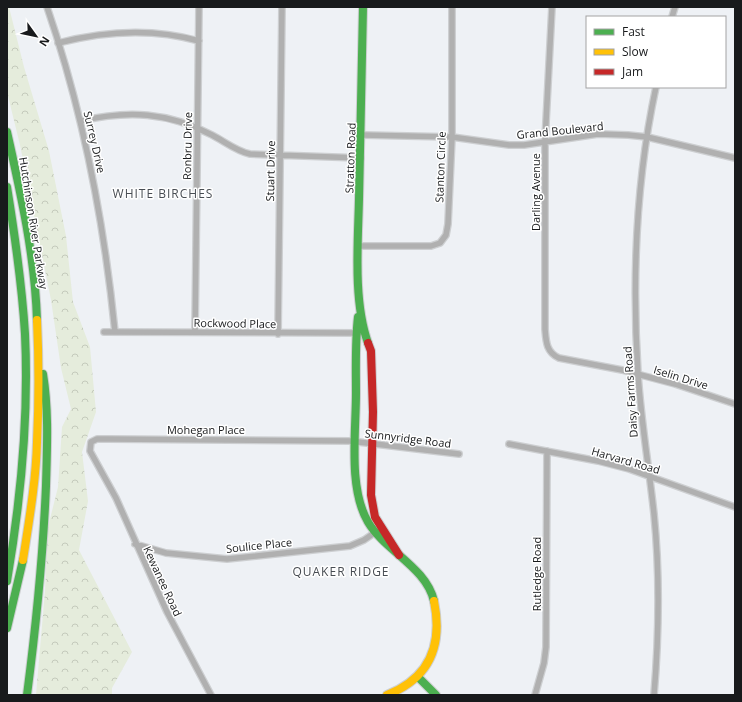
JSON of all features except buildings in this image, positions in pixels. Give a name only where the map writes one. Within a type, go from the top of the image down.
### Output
[{"type":"main road","name":"Stratton Road","points":[[363,7],[362,135],[358,246],[361,334],[356,442],[357,482],[362,506],[378,531],[422,578],[432,594],[436,606],[438,624],[435,647],[430,659],[418,677],[406,686],[387,695]]},
{"type":"main road","name":"Hutchinson River Parkway","points":[[7,132],[28,242],[38,344],[37,444],[30,513],[20,576],[7,628]]},
{"type":"main road","name":"Hutchinson River Parkway","points":[[7,187],[22,283],[26,335],[26,386],[21,489],[7,581]]},
{"type":"main road","name":"Stratton Road","points":[[361,334],[371,356],[371,495],[378,531]]},
{"type":"main road","points":[[27,695],[38,598],[46,482],[46,391],[38,344]]},
{"type":"main road","points":[[418,677],[436,695]]},
{"type":"street","name":"Surrey Drive","points":[[47,7],[81,121],[104,235],[115,332]]},
{"type":"street","name":"Ronbru Drive","points":[[195,332],[199,7]]},
{"type":"street","name":"Stuart Drive","points":[[278,334],[282,7]]},
{"type":"street","name":"Stanton Circle","points":[[358,246],[431,246],[440,243],[446,235],[448,224],[452,136],[452,7]]},
{"type":"street","name":"Darling Avenue","points":[[550,353],[547,347],[545,329],[545,141],[552,7]]},
{"type":"street","points":[[58,43],[97,35],[128,32],[166,34],[199,41]]},
{"type":"street","name":"Daisy Farms Road","points":[[654,695],[658,627],[658,561],[638,375],[635,308],[639,197],[647,137],[656,88]]},
{"type":"street","points":[[81,121],[124,114],[144,114],[177,120],[197,128],[243,153],[280,156],[361,158]]},
{"type":"street","name":"Grand Boulevard","points":[[362,135],[452,136],[509,146],[598,134],[647,137],[735,158]]},
{"type":"street","name":"Rockwood Place","points":[[104,332],[361,334]]},
{"type":"street","name":"Iselin Drive","points":[[550,353],[559,358],[675,384],[735,404]]},
{"type":"street","name":"Mohegan Place","points":[[102,473],[90,451],[92,442],[98,439],[356,442]]},
{"type":"street","name":"Sunnyridge Road","points":[[356,442],[459,454]]},
{"type":"street","name":"Harvard Road","points":[[509,444],[598,461],[649,476],[735,507]]},
{"type":"street","name":"Rutledge Road","points":[[535,695],[544,662],[546,648],[546,452]]},
{"type":"street","name":"Kewanee Road","points":[[102,473],[116,498],[166,612],[211,695]]},
{"type":"street","name":"Soulice Place","points":[[135,544],[166,553],[227,559],[350,546],[378,531]]},
{"type":"green space","points":[[7,7],[9,7],[24,67],[49,151],[66,236],[73,302],[90,347],[96,412],[82,452],[88,501],[79,550],[132,652],[112,688],[112,695],[36,695],[45,591],[48,527],[58,487],[62,427],[71,409],[61,368],[51,300],[20,145],[7,92]]},
{"type":"traffic: fast","points":[[363,7],[357,253],[360,309],[363,327],[368,343]]},
{"type":"traffic: fast","points":[[7,132],[22,202],[30,249],[36,296],[37,320]]},
{"type":"traffic: fast","points":[[7,187],[24,316],[26,365],[23,458],[7,581]]},
{"type":"traffic: fast","points":[[358,317],[356,345],[354,459],[355,477],[362,508],[368,522],[375,532],[423,578],[430,589],[434,601]]},
{"type":"traffic: fast","points":[[27,695],[39,591],[46,486],[47,416],[43,374]]},
{"type":"traffic: fast","points":[[7,628],[23,560]]},
{"type":"traffic: fast","points":[[418,677],[436,695]]},
{"type":"traffic: slow","points":[[23,560],[32,501],[36,457],[38,411],[37,320]]},
{"type":"traffic: slow","points":[[387,695],[402,688],[414,679],[430,658],[436,632],[434,601]]},
{"type":"traffic: jam","points":[[368,343],[371,351],[373,412],[371,495],[375,517],[399,555]]},
{"type":"district","name":"WHITE BIRCHES","points":[[163,193]]},
{"type":"district","name":"QUAKER RIDGE","points":[[341,571]]}]
